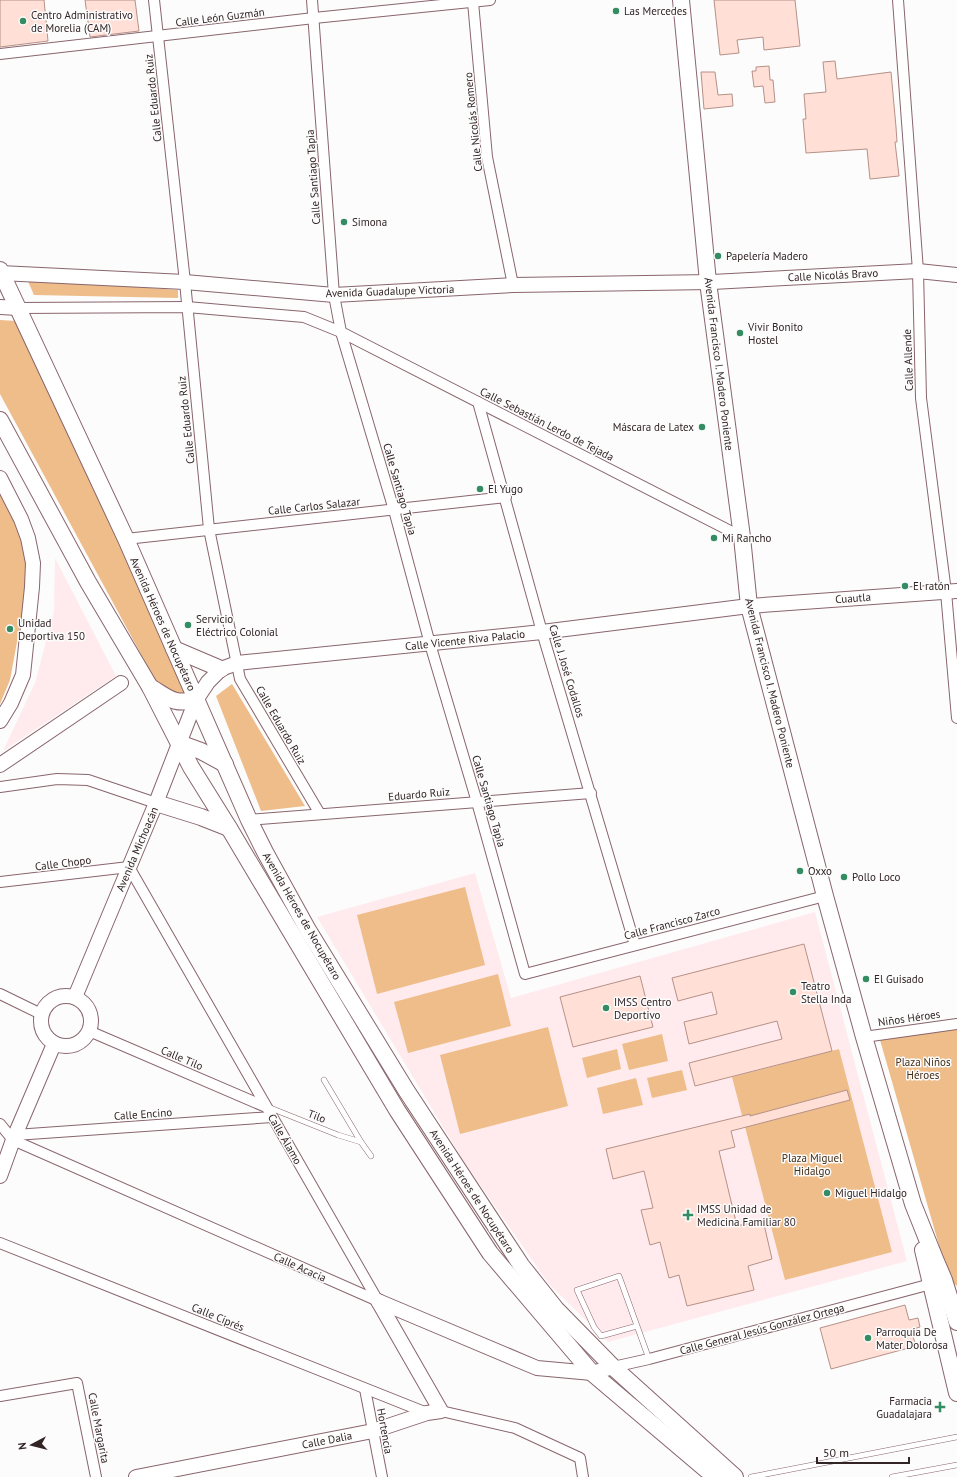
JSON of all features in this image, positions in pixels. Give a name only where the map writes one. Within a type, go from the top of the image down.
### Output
[{"type":"main road","name":"Avenida Francisco I. Madero Poniente","points":[[681,0],[708,282],[742,537],[749,606],[825,896],[864,1037],[913,1204],[934,1259],[937,1282],[957,1322]]},
{"type":"main road","name":"Avenida Héroes de Nocupétaro","points":[[1,272],[126,539],[250,820],[265,852],[308,930],[406,1090],[521,1266],[556,1309],[613,1367],[735,1477]]},
{"type":"main road","name":"Avenida Héroes de Nocupétaro","points":[[0,420],[88,582],[150,687],[191,767],[397,1110],[490,1253],[592,1373],[715,1477]]},
{"type":"main road","points":[[174,649],[221,669]]},
{"type":"main road","points":[[150,687],[175,702],[184,703],[196,700]]},
{"type":"main road","points":[[179,743],[201,751],[225,764]]},
{"type":"main road","points":[[156,804],[195,815],[229,828]]},
{"type":"main road","points":[[937,1282],[957,1292]]},
{"type":"main road","points":[[937,1282],[953,1354],[957,1393]]},
{"type":"street","name":"Calle Eduardo Ruiz","points":[[154,0],[185,282],[208,529],[240,678],[320,814]]},
{"type":"street","name":"Calle Santiago Tapia","points":[[312,0],[334,295],[341,332],[394,510],[430,644],[526,974]]},
{"type":"street","name":"Calle León Guzmán","points":[[0,54],[314,18],[490,0]]},
{"type":"street","name":"Calle Allende","points":[[898,0],[918,271],[921,398],[952,591],[957,718]]},
{"type":"street","name":"Calle Nicolás Romero","points":[[473,2],[487,157],[514,285]]},
{"type":"street","name":"Calle Nicolás Bravo","points":[[708,282],[918,271],[957,275]]},
{"type":"street","name":"Avenida Guadalupe Victoria","points":[[1,272],[185,282],[334,295],[514,285],[708,282]]},
{"type":"street","points":[[0,308],[187,307],[304,317],[341,332]]},
{"type":"street","name":"Calle Sebastián Lerdo de Tejada","points":[[341,332],[742,537]]},
{"type":"street","name":"Calle J. José Codallos","points":[[478,402],[506,497],[542,632],[635,945]]},
{"type":"street","points":[[0,478],[21,519],[28,538],[33,563],[23,674],[11,703],[0,721]]},
{"type":"street","name":"Calle Carlos Salazar","points":[[126,539],[506,497]]},
{"type":"street","name":"Cuautla","points":[[749,606],[952,591]]},
{"type":"street","name":"Calle Vicente Riva Palacio","points":[[196,700],[208,682],[221,669],[237,663],[542,632],[749,606]]},
{"type":"street","points":[[0,765],[121,683]]},
{"type":"street","name":"Avenida Michoacán","points":[[75,997],[156,804],[196,700]]},
{"type":"street","points":[[0,787],[57,779],[88,780],[156,804]]},
{"type":"street","name":"Eduardo Ruiz","points":[[250,820],[591,793]]},
{"type":"street","name":"Calle Chopo","points":[[0,882],[129,867]]},
{"type":"street","name":"Calle Álamo","points":[[129,867],[378,1301],[434,1412]]},
{"type":"street","name":"Calle Francisco Zarco","points":[[526,974],[825,896]]},
{"type":"street","points":[[0,994],[41,1014]]},
{"type":"street","points":[[66,995],[75,997],[82,1001],[87,1007],[91,1023],[89,1031],[82,1041],[71,1046],[62,1047],[47,1039],[42,1031],[40,1023],[41,1014],[45,1006],[58,996],[66,995]]},
{"type":"street","name":"Niños Héroes","points":[[864,1037],[957,1024]]},
{"type":"street","name":"Calle Tilo","points":[[89,1031],[266,1107]]},
{"type":"street","points":[[0,1176],[14,1138],[54,1044]]},
{"type":"street","name":"Calle Encino","points":[[14,1138],[272,1117]]},
{"type":"street","points":[[0,1124],[14,1138]]},
{"type":"street","name":"Calle Acacia","points":[[14,1138],[378,1301],[537,1368],[592,1373]]},
{"type":"street","name":"Calle Ciprés","points":[[0,1243],[365,1389],[434,1412]]},
{"type":"street","name":"Calle General Jesús González Ortega","points":[[592,1373],[650,1359],[937,1282]]},
{"type":"street","name":"Calle Margarita","points":[[0,1396],[77,1383],[96,1477]]},
{"type":"street","name":"Hortencia","points":[[365,1389],[382,1477]]},
{"type":"street","points":[[434,1412],[515,1428],[580,1458],[583,1477]]},
{"type":"street","name":"Calle Dalia","points":[[136,1477],[373,1431],[434,1412]]},
{"type":"lane","points":[[324,1080],[370,1156]]},
{"type":"lane","name":"Tilo","points":[[266,1107],[338,1135],[361,1142]]},
{"type":"lane","points":[[637,1326],[601,1336],[594,1327],[576,1290],[619,1276],[650,1359]]},
{"type":"lane","points":[[751,1477],[957,1437]]},
{"type":"lane","points":[[892,1477],[957,1465]]},
{"type":"shaded area","points":[[55,558],[116,676],[3,751],[35,683],[54,612]]},
{"type":"shaded area","points":[[475,873],[511,998],[815,912],[907,1261],[608,1342],[549,1284],[464,1162],[317,917]]},
{"type":"green space","points":[[27,279],[178,290],[178,298],[34,295]]},
{"type":"green space","points":[[0,320],[16,321],[189,694],[185,699],[156,682],[0,394]]},
{"type":"green space","name":"Unidad Deportiva 150","points":[[0,491],[24,537],[29,577],[10,680],[0,704]]},
{"type":"green space","points":[[232,684],[305,806],[261,811],[216,696]]},
{"type":"green space","points":[[465,887],[485,965],[377,994],[357,915]]},
{"type":"green space","points":[[498,974],[511,1026],[408,1053],[394,1002]]},
{"type":"green space","points":[[548,1027],[568,1106],[460,1134],[440,1055]]},
{"type":"green space","name":"Plaza Niños Héroes","points":[[956,1029],[957,1286],[949,1280],[880,1040]]},
{"type":"green space","points":[[662,1034],[668,1061],[629,1070],[622,1044]]},
{"type":"green space","points":[[617,1049],[621,1069],[587,1078],[582,1058]]},
{"type":"green space","name":"Plaza Miguel Hidalgo","points":[[839,1049],[892,1252],[785,1280],[732,1077]]},
{"type":"green space","points":[[682,1070],[687,1090],[652,1098],[647,1078]]},
{"type":"green space","points":[[636,1078],[643,1105],[603,1114],[597,1088]]},
{"type":"building","name":"Centro Administrativo de Morelia (CAM)","points":[[0,0],[44,0],[48,41],[0,47]]},
{"type":"building","points":[[85,0],[135,0],[139,31],[90,37]]},
{"type":"building","points":[[714,0],[795,0],[800,46],[764,50],[763,37],[737,40],[739,53],[720,55]]},
{"type":"building","points":[[835,61],[837,79],[891,72],[897,142],[895,142],[899,176],[870,179],[867,149],[806,153],[803,119],[806,119],[804,94],[826,92],[823,62]]},
{"type":"building","points":[[769,66],[770,80],[773,80],[775,102],[765,103],[763,86],[754,87],[752,71],[756,71],[756,67]]},
{"type":"building","points":[[701,72],[715,72],[718,95],[732,94],[733,106],[704,109]]},
{"type":"building","points":[[804,944],[832,1051],[695,1086],[689,1063],[782,1039],[777,1021],[689,1044],[684,1022],[717,1014],[712,992],[678,1001],[672,978]]},
{"type":"building","points":[[640,976],[653,1027],[573,1047],[560,997]]},
{"type":"building","name":"IMSS Unidad de Medicina Familiar 80","points":[[847,1090],[850,1100],[731,1131],[735,1147],[719,1151],[737,1226],[763,1220],[772,1259],[748,1266],[754,1290],[687,1306],[679,1275],[669,1278],[660,1242],[650,1245],[641,1210],[653,1208],[644,1171],[613,1179],[606,1149],[750,1114],[750,1116]]},
{"type":"building","name":"Parroquia De Mater Dolorosa","points":[[905,1305],[909,1320],[918,1318],[920,1327],[911,1330],[916,1346],[831,1369],[820,1328]]},
{"type":"place","name":"Las Mercedes","points":[[616,11]]},
{"type":"place","name":"Centro Administrativo de Morelia (CAM)","points":[[23,21]]},
{"type":"place","name":"Simona","points":[[344,222]]},
{"type":"place","name":"Papelería Madero","points":[[718,256]]},
{"type":"place","name":"Vivir Bonito Hostel","points":[[740,333]]},
{"type":"place","name":"Máscara de Latex","points":[[702,427]]},
{"type":"place","name":"El Yugo","points":[[480,489]]},
{"type":"place","name":"Mi Rancho","points":[[714,538]]},
{"type":"place","name":"El ratón","points":[[905,586]]},
{"type":"place","name":"Servicio Eléctrico Colonial","points":[[188,625]]},
{"type":"place","name":"Unidad Deportiva 150","points":[[10,629]]},
{"type":"place","name":"Oxxo","points":[[800,871]]},
{"type":"place","name":"Pollo Loco","points":[[844,877]]},
{"type":"place","name":"El Guisado","points":[[866,979]]},
{"type":"place","name":"Teatro Stella Inda","points":[[793,992]]},
{"type":"place","name":"IMSS Centro Deportivo","points":[[606,1008]]},
{"type":"place","name":"Miguel Hidalgo","points":[[827,1193]]},
{"type":"place","name":"IMSS Unidad de Medicina Familiar 80","points":[[688,1215]]},
{"type":"place","name":"Parroquia De Mater Dolorosa","points":[[868,1338]]},
{"type":"place","name":"Farmacia Guadalajara","points":[[940,1407]]}]
